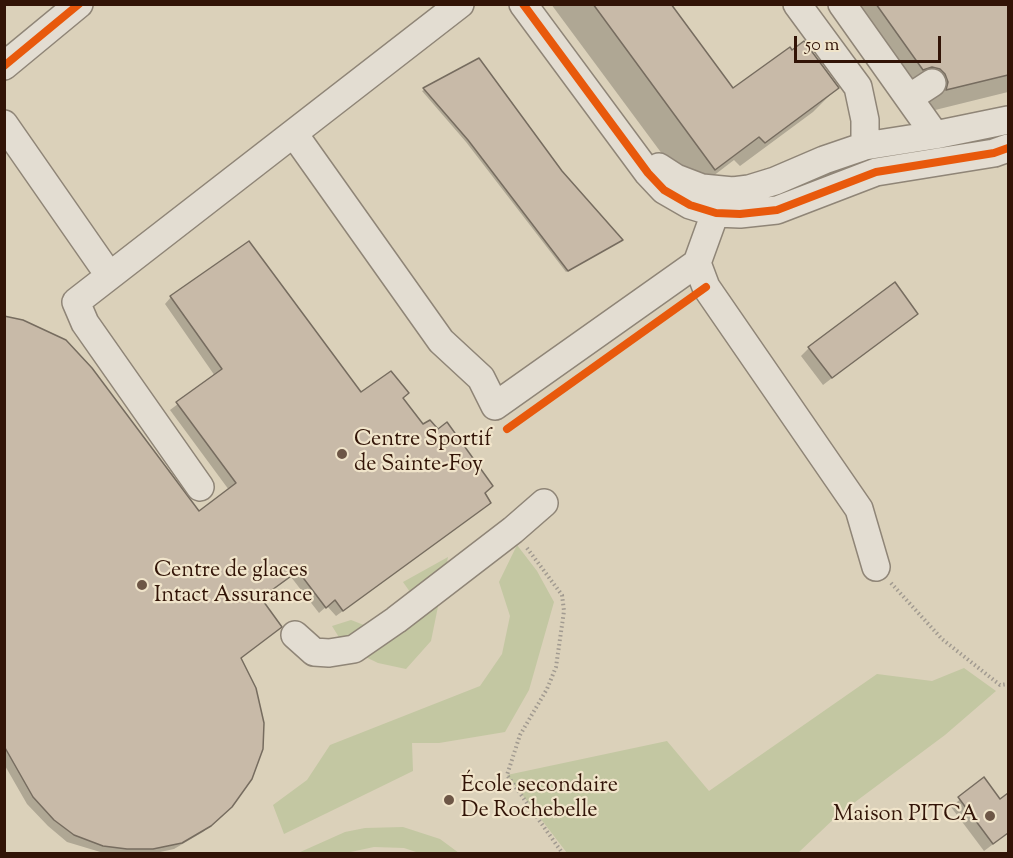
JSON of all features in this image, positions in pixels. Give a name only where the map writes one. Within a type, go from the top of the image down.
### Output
[{"type":"street","points":[[200,487],[85,323],[76,302],[460,4]]},
{"type":"street","points":[[523,4],[628,146],[676,178],[702,188],[719,202],[740,214],[777,210],[876,172],[994,153],[1008,148]]},
{"type":"street","points":[[796,4],[858,87],[865,120],[865,146]]},
{"type":"street","points":[[842,4],[935,135]]},
{"type":"street","points":[[4,66],[72,7]]},
{"type":"street","points":[[909,98],[932,83]]},
{"type":"street","points":[[294,134],[441,341],[481,378],[495,406],[697,263],[719,202],[733,191],[758,186],[824,159],[865,146],[1008,120]]},
{"type":"street","points":[[4,124],[110,275]]},
{"type":"street","points":[[697,263],[706,287],[859,509],[876,567]]},
{"type":"street","points":[[295,635],[314,652],[329,653],[354,649],[396,620],[513,530],[544,503]]},
{"type":"path","points":[[513,530],[562,595],[564,611],[556,667],[547,689],[520,735],[507,775],[563,854]]},
{"type":"path","points":[[876,567],[942,639],[1000,685],[1008,684]]},
{"type":"green space","points":[[517,545],[537,571],[554,602],[529,690],[505,732],[439,743],[412,743],[413,771],[284,834],[273,805],[307,780],[330,745],[480,686],[502,654],[510,616],[499,582]]},
{"type":"green space","points":[[448,557],[431,641],[406,669],[378,663],[345,647],[332,626],[351,620],[364,625],[392,629],[417,602],[403,582]]},
{"type":"green space","points":[[964,668],[996,691],[945,735],[839,814],[798,853],[567,853],[507,775],[667,741],[709,791],[877,674],[932,681]]},
{"type":"green space","points":[[403,827],[440,839],[459,853],[419,853],[404,848],[374,847],[346,853],[298,853],[345,832],[365,828]]},
{"type":"building","points":[[593,4],[671,4],[733,88],[790,47],[792,50],[804,41],[839,88],[765,143],[759,137],[715,170]]},
{"type":"building","points":[[876,4],[1008,4],[1008,75],[946,90],[948,82],[945,74],[940,69],[932,67],[923,70]]},
{"type":"building","points":[[479,58],[562,171],[623,240],[568,271],[468,140],[423,88]]},
{"type":"building","name":"Centre de glaces Intact Assurance","points":[[249,241],[361,392],[391,371],[409,393],[403,398],[423,424],[430,420],[438,429],[447,422],[493,486],[485,493],[491,503],[343,611],[335,600],[326,608],[298,571],[261,598],[282,627],[241,658],[256,688],[264,723],[263,749],[252,779],[232,807],[211,826],[182,843],[153,849],[103,846],[74,835],[54,820],[33,797],[4,746],[4,316],[23,320],[66,340],[92,368],[199,511],[236,483],[176,402],[222,369],[170,296]]},
{"type":"building","points":[[895,282],[918,314],[832,378],[808,347]]},
{"type":"building","name":"Maison PITCA","points":[[984,777],[1000,799],[1008,793],[1008,833],[993,844],[958,797]]},
{"type":"cycle path","points":[[4,66],[79,4]]},
{"type":"cycle path","points":[[523,4],[648,173],[664,190],[690,205],[716,213],[740,214],[777,210],[876,172],[994,153],[1008,148]]},
{"type":"cycle path","points":[[507,429],[706,287]]},
{"type":"place","name":"Centre Sportif de Sainte-Foy","points":[[342,454]]},
{"type":"place","name":"Centre de glaces Intact Assurance","points":[[142,585]]},
{"type":"place","name":"École secondaire De Rochebelle","points":[[449,800]]},
{"type":"place","name":"Maison PITCA","points":[[990,816]]}]
